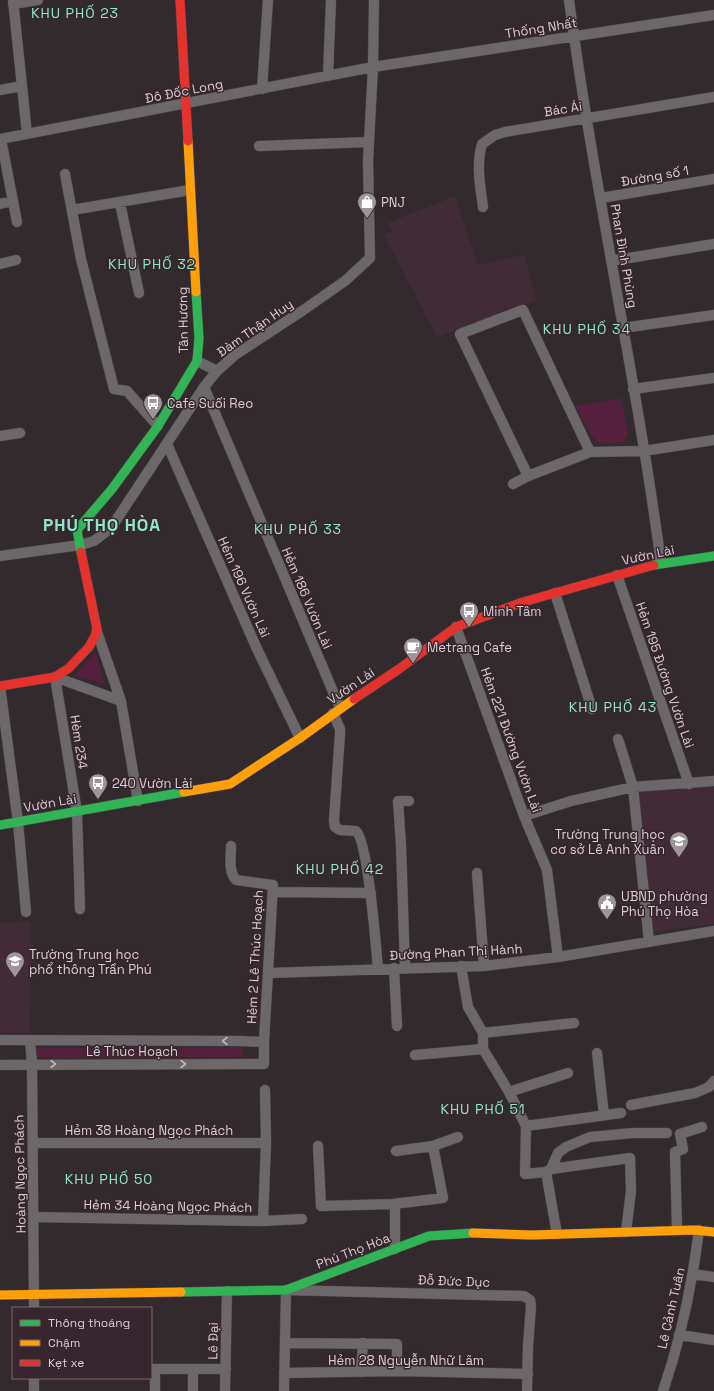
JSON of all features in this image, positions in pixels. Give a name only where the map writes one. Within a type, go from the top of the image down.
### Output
[{"type":"street","points":[[27,134],[13,2],[38,0]]},
{"type":"street","name":"Tân Hương","points":[[80,545],[77,530],[112,488],[158,426],[197,361],[199,338],[180,0]]},
{"type":"street","points":[[262,89],[268,0]]},
{"type":"street","points":[[328,76],[331,0]]},
{"type":"street","name":"Đàm Thận Huy","points":[[80,545],[94,541],[111,528],[216,371],[235,355],[345,281],[370,258],[368,160],[374,0]]},
{"type":"street","name":"Phan Đình Phùng","points":[[569,0],[654,509],[661,563]]},
{"type":"street","name":"Thống Nhất","points":[[372,67],[714,15]]},
{"type":"street","name":"Đô Đốc Long","points":[[1,139],[372,67]]},
{"type":"street","points":[[0,90],[22,86]]},
{"type":"street","name":"Bác Ái","points":[[483,207],[478,168],[482,144],[495,135],[505,132],[714,97]]},
{"type":"street","points":[[1,139],[17,222]]},
{"type":"street","points":[[259,146],[369,142]]},
{"type":"street","points":[[65,174],[81,258],[114,389],[126,391],[158,426]]},
{"type":"street","name":"Đường số 1","points":[[601,198],[714,179]]},
{"type":"street","points":[[72,210],[190,190]]},
{"type":"street","points":[[0,204],[13,201]]},
{"type":"street","points":[[120,203],[139,293]]},
{"type":"street","points":[[612,261],[714,244]]},
{"type":"street","points":[[0,264],[16,260]]},
{"type":"street","points":[[528,476],[460,334],[523,310],[590,452]]},
{"type":"street","points":[[623,328],[714,315]]},
{"type":"street","points":[[197,361],[216,371]]},
{"type":"street","points":[[633,389],[714,378]]},
{"type":"street","name":"Hẻm 186 Vườn Lài","points":[[204,387],[336,710],[340,734],[334,820],[335,827],[340,830],[356,831],[359,833],[371,893]]},
{"type":"street","points":[[0,436],[20,433]]},
{"type":"street","points":[[513,484],[528,476],[590,452],[644,451],[714,440]]},
{"type":"street","name":"Hẻm 196 Vườn Lài","points":[[167,444],[257,649],[300,738]]},
{"type":"street","points":[[0,556],[80,545],[97,630],[122,701],[138,801]]},
{"type":"street","name":"Vườn Lài","points":[[0,825],[230,784],[300,738],[336,710],[399,669],[456,626],[523,602],[661,563],[714,556]]},
{"type":"street","name":"Hẻm 195 Đường Vườn Lài","points":[[617,575],[689,784]]},
{"type":"street","points":[[555,593],[592,709]]},
{"type":"street","name":"Hẻm 221 Đường Vườn Lài","points":[[456,626],[524,816],[546,870],[558,957]]},
{"type":"street","points":[[26,912],[18,822],[0,686],[55,677],[69,668],[89,647],[97,630]]},
{"type":"street","points":[[55,677],[122,701]]},
{"type":"street","name":"Hèm 234","points":[[55,677],[77,812],[80,909]]},
{"type":"street","points":[[618,739],[633,787],[649,942]]},
{"type":"street","points":[[524,816],[571,801],[633,787],[714,781]]},
{"type":"street","points":[[405,968],[398,801],[408,801]]},
{"type":"street","name":"Hẻm 2 Lê Thúc Hoạch","points":[[231,846],[231,869],[233,877],[236,880],[273,885],[264,1059]]},
{"type":"street","points":[[477,873],[484,966]]},
{"type":"street","points":[[273,892],[371,893],[378,969]]},
{"type":"street","name":"Đường Phan Thị Hành","points":[[269,973],[484,966],[558,957],[714,930]]},
{"type":"street","points":[[461,966],[468,1007],[483,1033],[483,1049],[509,1092],[526,1126],[525,1174],[630,1158],[631,1191],[626,1232]]},
{"type":"street","points":[[394,968],[397,1026]]},
{"type":"street","points":[[483,1033],[574,1023]]},
{"type":"street","name":"Lê Thúc Hoạch","points":[[0,1040],[264,1042]]},
{"type":"street","name":"Hoàng Ngọc Phách","points":[[30,1040],[32,1064],[34,1307]]},
{"type":"street","points":[[415,1055],[483,1049]]},
{"type":"street","points":[[597,1053],[604,1115]]},
{"type":"street","name":"Lê Thúc Hoạch","points":[[0,1065],[264,1059]]},
{"type":"street","points":[[509,1092],[568,1074]]},
{"type":"street","points":[[632,1105],[695,1093],[709,1087],[714,1080]]},
{"type":"street","points":[[263,1221],[266,1143],[265,1090]]},
{"type":"street","points":[[526,1126],[621,1113]]},
{"type":"street","points":[[676,1230],[675,1152],[683,1149],[680,1134],[702,1127]]},
{"type":"street","points":[[557,1234],[549,1171],[558,1153],[566,1147],[590,1137],[633,1133],[667,1133]]},
{"type":"street","points":[[396,1151],[433,1146],[458,1137]]},
{"type":"street","name":"Hẻm 38 Hoàng Ngọc Phách","points":[[33,1143],[266,1143]]},
{"type":"street","points":[[318,1146],[321,1206],[395,1204],[443,1198],[433,1146]]},
{"type":"street","points":[[395,1204],[395,1249]]},
{"type":"street","name":"Hẻm 34 Hoàng Ngọc Phách","points":[[34,1217],[263,1221],[302,1219]]},
{"type":"street","name":"Phú Thọ Hòa","points":[[0,1295],[286,1290],[429,1236],[451,1234],[533,1235],[676,1230],[699,1230],[714,1232]]},
{"type":"street","name":"Lê Cảnh Tuân","points":[[663,1391],[679,1335],[693,1274],[699,1230]]},
{"type":"street","points":[[693,1274],[714,1277]]},
{"type":"street","points":[[284,1391],[286,1290]]},
{"type":"street","name":"Đỗ Đức Dục","points":[[286,1290],[524,1296],[530,1300],[531,1306],[527,1391]]},
{"type":"street","name":"Lê Đại","points":[[225,1391],[227,1291]]},
{"type":"street","points":[[679,1335],[714,1340]]},
{"type":"street","points":[[285,1343],[397,1344],[397,1371]]},
{"type":"street","points":[[361,1372],[363,1343]]},
{"type":"street","points":[[155,1391],[153,1369],[226,1370]]},
{"type":"street","points":[[193,1369],[193,1391]]},
{"type":"street","name":"Hẻm 28 Nguyễn Nhữ Lãm","points":[[284,1373],[397,1371],[528,1374]]},
{"type":"street","points":[[34,1379],[34,1391]]},
{"type":"shaded area","points":[[455,196],[478,265],[524,255],[537,300],[437,337],[384,235],[392,231],[388,223]]},
{"type":"shaded area","points":[[621,398],[628,434],[623,442],[601,444],[593,438],[575,406]]},
{"type":"shaded area","points":[[95,652],[105,684],[75,676]]},
{"type":"shaded area","name":"Trường Trung học cơ sở Lê Anh Xuân","points":[[714,786],[714,924],[652,932],[637,791]]},
{"type":"shaded area","name":"Trường Trung học phổ thông Trần Phú","points":[[31,921],[30,1033],[0,1033],[0,923]]},
{"type":"shaded area","points":[[242,1047],[243,1057],[37,1058],[36,1048]]},
{"type":"traffic: fast","points":[[81,552],[77,530],[112,489],[158,426],[197,361],[199,338],[196,292]]},
{"type":"traffic: fast","points":[[654,565],[714,556]]},
{"type":"traffic: fast","points":[[0,825],[184,792]]},
{"type":"traffic: fast","points":[[181,1292],[286,1290],[429,1236],[473,1233]]},
{"type":"traffic: slow","points":[[188,141],[196,292]]},
{"type":"traffic: slow","points":[[184,792],[230,784],[300,738],[354,699]]},
{"type":"traffic: slow","points":[[473,1233],[533,1235],[694,1230],[714,1232]]},
{"type":"traffic: slow","points":[[0,1295],[181,1292]]},
{"type":"traffic: jam","points":[[180,0],[188,141]]},
{"type":"traffic: jam","points":[[0,686],[55,677],[69,668],[89,647],[97,629],[81,552]]},
{"type":"traffic: jam","points":[[354,699],[399,669],[456,627],[523,602],[654,565]]},
{"type":"place","name":"PNJ","points":[[367,219]]},
{"type":"place","name":"Cafe Suối Reo","points":[[153,420]]},
{"type":"place","name":"Minh Tâm","points":[[469,628]]},
{"type":"place","name":"Metrang Cafe","points":[[413,664]]},
{"type":"place","name":"240 Vườn Lài","points":[[98,800]]},
{"type":"place","name":"Trường Trung học cơ sở Lê Anh Xuân","points":[[679,858]]},
{"type":"place","name":"UBND phường Phú Thọ Hòa","points":[[607,920]]},
{"type":"place","name":"Trường Trung học phổ thông Trần Phú","points":[[15,978]]},
{"type":"district","name":"KHU PHỐ 23","points":[[75,13]]},
{"type":"district","name":"KHU PHỐ 32","points":[[152,264]]},
{"type":"district","name":"KHU PHỐ 34","points":[[587,329]]},
{"type":"district","name":"PHÚ THỌ HÒA","points":[[102,525]]},
{"type":"district","name":"KHU PHỐ 33","points":[[298,529]]},
{"type":"district","name":"KHU PHỐ 43","points":[[613,707]]},
{"type":"district","name":"KHU PHỐ 42","points":[[340,869]]},
{"type":"district","name":"KHU PHỐ 51","points":[[483,1109]]},
{"type":"district","name":"KHU PHỐ 50","points":[[109,1179]]}]
